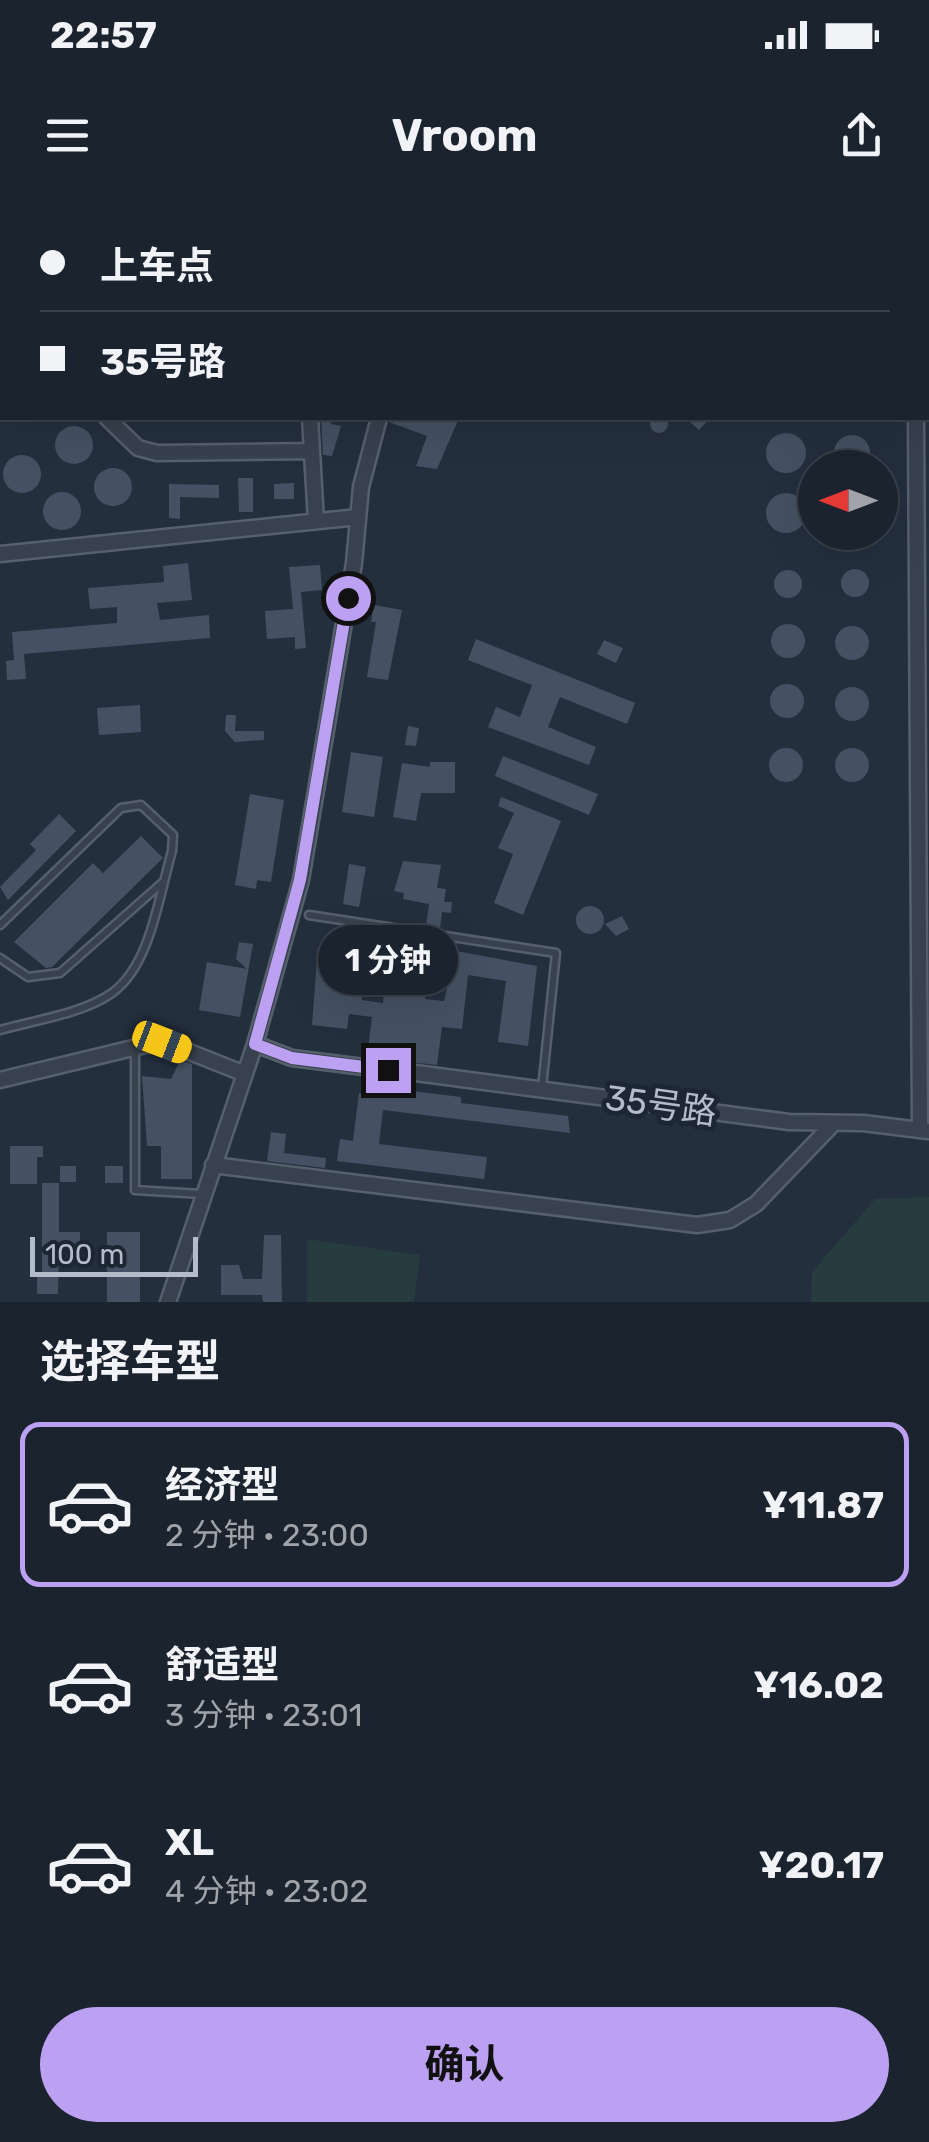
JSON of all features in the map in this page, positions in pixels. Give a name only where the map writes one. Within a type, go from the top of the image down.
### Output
[{"type":"street","points":[[109,420],[138,448],[157,453],[310,452]]},
{"type":"street","points":[[310,420],[316,521]]},
{"type":"street","points":[[168,1302],[255,1044],[300,880],[358,516],[379,420]]},
{"type":"street","points":[[916,420],[922,550],[925,1130]]},
{"type":"street","points":[[0,554],[358,516]]},
{"type":"street","points":[[0,1080],[135,1045],[162,1042],[245,1074]]},
{"type":"street","name":"35号路","points":[[255,1044],[292,1058],[789,1122],[925,1130]]},
{"type":"street","points":[[213,1166],[697,1225],[730,1220],[756,1204],[834,1123]]},
{"type":"lane","points":[[0,925],[112,814],[131,805],[142,806],[173,835],[138,962],[125,982],[92,1003],[0,1030]]},
{"type":"lane","points":[[0,958],[28,977],[60,973],[162,883]]},
{"type":"lane","points":[[309,915],[556,953],[542,1089]]},
{"type":"lane","points":[[135,1045],[134,1190],[202,1194]]},
{"type":"green space","points":[[929,1197],[929,1302],[811,1302],[812,1272],[875,1199]]},
{"type":"green space","points":[[307,1239],[420,1255],[414,1302],[307,1302]]},
{"type":"building","points":[[321,420],[332,420],[331,424],[341,426],[332,456],[323,455]]},
{"type":"building","points":[[458,420],[437,469],[416,466],[427,436],[389,422]]},
{"type":"building","points":[[652,420],[666,420],[665,430],[659,433],[650,424]]},
{"type":"building","points":[[688,420],[708,420],[699,430]]},
{"type":"building","points":[[74,426],[88,431],[93,445],[88,459],[74,464],[60,459],[55,445],[60,431]]},
{"type":"building","points":[[786,433],[800,439],[805,450],[798,450],[798,468],[786,473],[772,467],[766,453],[772,439]]},
{"type":"building","points":[[852,435],[870,450],[834,450],[839,440]]},
{"type":"building","points":[[22,455],[36,460],[41,474],[36,488],[22,493],[8,488],[3,474],[8,460]]},
{"type":"building","points":[[113,468],[127,473],[132,487],[127,501],[113,506],[99,501],[94,487],[99,473]]},
{"type":"building","points":[[238,478],[253,478],[253,512],[239,512]]},
{"type":"building","points":[[294,483],[294,499],[274,499],[274,484]]},
{"type":"building","points":[[169,484],[219,485],[219,498],[180,497],[180,519],[169,518]]},
{"type":"building","points":[[62,492],[76,497],[81,511],[76,525],[62,530],[48,525],[43,511],[48,497]]},
{"type":"building","points":[[786,493],[798,498],[798,528],[786,533],[772,527],[766,513],[772,499]]},
{"type":"building","points":[[188,563],[192,600],[157,603],[160,620],[209,615],[210,638],[24,654],[26,679],[7,680],[6,661],[14,660],[12,632],[117,623],[117,607],[90,609],[88,588],[164,582],[163,566]]},
{"type":"building","points":[[320,565],[322,590],[301,592],[306,648],[295,649],[295,637],[267,639],[265,611],[293,609],[289,567]]},
{"type":"building","points":[[855,569],[865,573],[869,583],[865,593],[855,597],[845,593],[841,583],[845,573]]},
{"type":"building","points":[[788,570],[798,574],[802,584],[798,594],[788,598],[778,594],[774,584],[778,574]]},
{"type":"building","points":[[374,605],[402,610],[388,680],[367,677],[376,622],[371,622]]},
{"type":"building","points":[[788,624],[800,629],[805,641],[800,653],[788,658],[776,653],[771,641],[776,629]]},
{"type":"building","points":[[852,626],[864,631],[869,643],[864,655],[852,660],[840,655],[835,643],[840,631]]},
{"type":"building","points":[[476,639],[635,703],[627,724],[560,697],[548,727],[596,747],[589,765],[488,727],[496,707],[520,717],[532,685],[468,660]]},
{"type":"building","points":[[604,640],[623,648],[616,663],[597,654]]},
{"type":"building","points":[[787,684],[799,689],[804,701],[799,713],[787,718],[775,713],[770,701],[775,689]]},
{"type":"building","points":[[852,687],[864,692],[869,704],[864,716],[852,721],[840,716],[835,704],[840,692]]},
{"type":"building","points":[[140,705],[141,732],[99,735],[97,708]]},
{"type":"building","points":[[226,715],[236,715],[235,731],[264,731],[264,740],[235,742],[225,731]]},
{"type":"building","points":[[408,726],[419,728],[416,746],[405,745]]},
{"type":"building","points":[[786,748],[798,753],[803,765],[798,777],[786,782],[774,777],[769,765],[774,753]]},
{"type":"building","points":[[852,748],[864,753],[869,765],[864,777],[852,782],[840,777],[835,765],[840,753]]},
{"type":"building","points":[[351,752],[383,757],[374,817],[342,812]]},
{"type":"building","points":[[503,756],[598,794],[589,815],[495,776]]},
{"type":"building","points":[[430,762],[455,762],[455,793],[421,793],[416,821],[393,817],[402,763],[430,767]]},
{"type":"building","points":[[250,794],[284,800],[271,882],[257,880],[256,889],[235,885]]},
{"type":"building","points":[[501,797],[561,821],[523,915],[494,903],[513,854],[498,848],[514,813],[498,806]]},
{"type":"building","points":[[59,814],[76,831],[8,900],[0,887],[36,850],[30,844]]},
{"type":"building","points":[[141,836],[163,858],[52,967],[46,968],[14,942],[93,863],[103,873]]},
{"type":"building","points":[[403,861],[441,865],[437,888],[446,889],[444,902],[452,902],[451,913],[442,912],[440,928],[426,926],[429,904],[403,899],[404,893],[394,891]]},
{"type":"building","points":[[349,864],[366,867],[359,907],[343,904]]},
{"type":"building","points":[[590,906],[600,910],[604,920],[600,930],[590,934],[580,930],[576,920],[580,910]]},
{"type":"building","points":[[622,916],[629,929],[616,936],[605,924]]},
{"type":"building","points":[[239,942],[253,944],[240,1017],[199,1010],[207,962],[247,969],[236,959]]},
{"type":"building","points":[[318,947],[334,949],[332,967],[361,970],[362,1000],[383,1003],[386,973],[393,971],[428,978],[425,999],[444,1001],[456,951],[537,966],[528,1046],[498,1042],[506,981],[468,975],[462,1029],[442,1027],[437,1065],[367,1057],[372,1017],[349,1014],[347,1029],[312,1025]]},
{"type":"building","points":[[180,1060],[192,1064],[192,1179],[161,1179],[161,1146],[147,1146],[142,1076],[171,1079]]},
{"type":"building","points":[[386,1088],[461,1097],[461,1103],[568,1116],[570,1133],[383,1110],[379,1144],[487,1157],[484,1179],[337,1161],[340,1139],[353,1141],[359,1093],[385,1096]]},
{"type":"building","points":[[271,1132],[286,1134],[284,1153],[326,1158],[325,1168],[267,1161]]},
{"type":"building","points":[[10,1146],[43,1146],[43,1157],[37,1157],[37,1184],[10,1184]]},
{"type":"building","points":[[60,1166],[76,1166],[76,1182],[60,1182]]},
{"type":"building","points":[[105,1166],[123,1166],[123,1183],[105,1183]]},
{"type":"building","points":[[42,1183],[59,1183],[59,1232],[80,1232],[80,1245],[59,1245],[58,1294],[37,1294],[37,1277],[42,1277]]},
{"type":"building","points":[[107,1232],[140,1232],[140,1302],[107,1302]]},
{"type":"building","points":[[264,1235],[281,1235],[282,1302],[263,1302],[262,1295],[221,1295],[221,1265],[239,1265],[243,1279],[262,1279]]},
{"type":"route","points":[[348,598],[300,880],[255,1044],[292,1058],[388,1070]]}]
